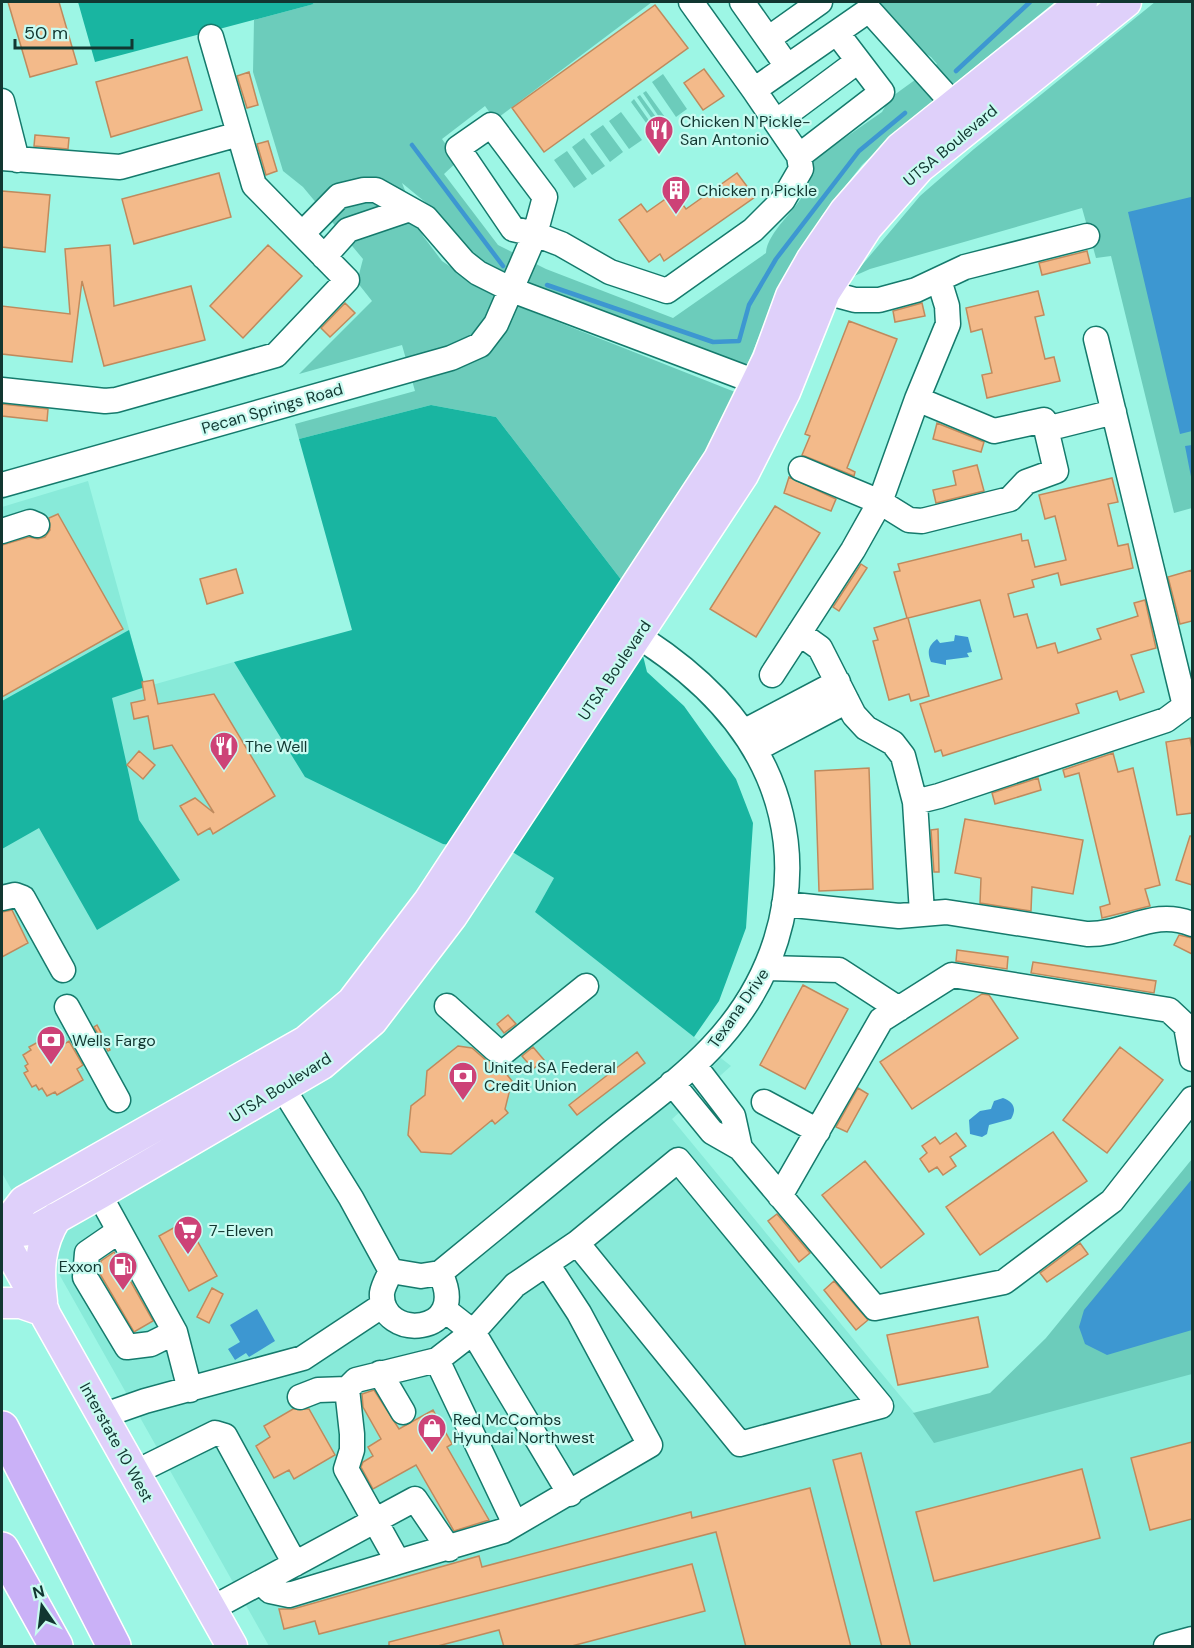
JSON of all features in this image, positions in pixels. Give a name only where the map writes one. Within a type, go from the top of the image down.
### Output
[{"type":"highway","points":[[2,1428],[114,1647]]},
{"type":"highway","points":[[2,1550],[54,1644]]},
{"type":"highway","points":[[86,1593],[124,1647]]},
{"type":"main road","name":"UTSA Boulevard","points":[[625,629],[743,475],[785,392],[825,292],[844,260],[891,198],[963,115],[1083,2]]},
{"type":"main road","name":"UTSA Boulevard","points":[[2,1232],[24,1201],[267,1061],[306,1041],[352,1002],[429,901],[469,866],[577,724],[625,629],[719,459],[757,383],[796,286],[845,211],[900,148],[963,115],[1126,2]]},
{"type":"main road","name":"UTSA Boulevard","points":[[2,1232],[37,1229],[322,1064],[372,1021],[452,916],[469,866]]},
{"type":"main road","points":[[2,1303],[21,1304],[44,1311],[39,1277],[40,1255],[44,1239],[56,1218]]},
{"type":"main road","name":"Interstate 10 West","points":[[2,1238],[232,1647]]},
{"type":"street","points":[[691,2],[799,156],[882,92],[837,33]]},
{"type":"street","points":[[742,2],[787,66]]},
{"type":"street","points":[[768,39],[820,2]]},
{"type":"street","points":[[754,90],[837,33],[866,6],[963,115]]},
{"type":"street","points":[[2,390],[105,401],[116,400],[276,355],[347,280],[254,185],[211,37]]},
{"type":"street","points":[[776,122],[858,61]]},
{"type":"street","points":[[2,101],[9,159],[120,167],[239,134]]},
{"type":"street","name":"Pecan Springs Road","points":[[2,485],[451,358],[480,345],[496,324],[535,234],[561,244],[610,272],[667,291],[753,230],[783,200],[801,169],[799,156]]},
{"type":"street","points":[[302,234],[339,196],[364,190],[376,190],[426,218],[464,261],[478,273],[512,290],[785,392]]},
{"type":"street","points":[[326,208],[348,230]]},
{"type":"street","points":[[324,257],[348,230],[410,209]]},
{"type":"street","points":[[825,292],[855,300],[879,300],[916,290],[966,267],[1087,236]]},
{"type":"street","points":[[772,675],[853,550],[880,502],[916,399],[948,324],[947,306],[939,280]]},
{"type":"street","points":[[915,802],[950,793],[1166,720],[1189,705],[1183,654],[1114,412],[1096,339]]},
{"type":"street","points":[[801,469],[880,502],[909,520],[922,521],[1010,499],[1026,482],[1056,471],[1044,420],[994,431],[916,399]]},
{"type":"street","points":[[1046,429],[1114,412]]},
{"type":"street","points":[[2,531],[30,522],[37,525]]},
{"type":"street","name":"Texana Drive","points":[[440,1273],[694,1065],[713,1046],[737,1015],[767,968],[774,951],[784,904],[785,832],[776,794],[750,740],[703,683],[625,629]]},
{"type":"street","points":[[799,633],[820,648],[854,715],[866,728],[893,743],[903,756],[915,802],[922,913]]},
{"type":"street","points":[[750,740],[843,691]]},
{"type":"street","points":[[2,898],[15,895],[23,898],[63,970]]},
{"type":"street","points":[[784,904],[899,916],[946,912],[1087,934],[1101,934],[1162,917],[1176,918],[1192,924]]},
{"type":"street","points":[[767,968],[839,970],[899,1009]]},
{"type":"street","points":[[780,1196],[881,1020],[952,975],[1169,1010],[1189,1026],[1192,1059]]},
{"type":"street","points":[[447,1006],[495,1049],[504,1052],[586,986]]},
{"type":"street","points":[[67,1007],[118,1100]]},
{"type":"street","points":[[267,1061],[351,1198],[391,1271]]},
{"type":"street","points":[[694,1065],[733,1116],[740,1148]]},
{"type":"street","points":[[672,1083],[712,1132],[740,1148],[875,1308],[1004,1282],[1112,1201],[1192,1099]]},
{"type":"street","points":[[764,1102],[818,1131]]},
{"type":"street","points":[[300,1397],[318,1390],[347,1389],[356,1380],[437,1360],[473,1332],[516,1285],[577,1243],[678,1160],[881,1406],[740,1444],[577,1243]]},
{"type":"street","points":[[99,1194],[175,1332],[190,1389]]},
{"type":"street","points":[[119,1231],[87,1253],[85,1277],[127,1347],[151,1344],[175,1332]]},
{"type":"street","points":[[261,1582],[270,1592],[289,1595],[489,1537],[570,1494],[650,1445],[579,1313],[547,1264]]},
{"type":"street","points":[[391,1271],[421,1275],[440,1273],[448,1296],[445,1310],[437,1320],[423,1326],[408,1325],[391,1318],[383,1305],[382,1291],[391,1271]]},
{"type":"street","points":[[102,1416],[303,1358],[383,1305]]},
{"type":"street","points":[[445,1310],[473,1332],[570,1494]]},
{"type":"street","points":[[437,1360],[515,1524]]},
{"type":"street","points":[[380,1373],[403,1412]]},
{"type":"street","points":[[347,1389],[352,1442],[346,1469],[398,1563]]},
{"type":"street","points":[[134,1473],[214,1433],[225,1436],[295,1564]]},
{"type":"street","points":[[211,1609],[415,1499],[449,1549]]},
{"type":"street","points":[[1166,1647],[1192,1639]]},
{"type":"shaded area","points":[[1191,197],[1192,431],[1180,434],[1128,212]]},
{"type":"shaded area","points":[[1192,445],[1192,482],[1185,446]]},
{"type":"shaded area","points":[[88,481],[145,687],[234,662],[306,777],[502,870],[514,853],[554,878],[535,912],[731,1066],[672,1119],[930,1432],[1192,1362],[1192,1646],[269,1646],[2,1173],[2,507]]},
{"type":"shaded area","points":[[955,635],[968,637],[972,652],[967,653],[969,657],[946,660],[946,665],[931,662],[929,652],[932,644],[937,639],[940,643],[954,641]]},
{"type":"shaded area","points":[[1003,1098],[1013,1106],[1014,1112],[1011,1119],[989,1125],[987,1134],[982,1137],[970,1134],[969,1120],[980,1111],[991,1109],[994,1101]]},
{"type":"shaded area","points":[[1192,1179],[1192,1330],[1107,1355],[1085,1344],[1079,1327],[1084,1310]]},
{"type":"shaded area","points":[[257,1309],[275,1341],[249,1357],[246,1353],[235,1360],[228,1349],[240,1342],[230,1325]]},
{"type":"green space","points":[[78,2],[311,2],[314,4],[95,62]]},
{"type":"green space","points":[[311,2],[652,2],[495,120],[485,106],[442,139],[458,161],[444,174],[498,245],[546,269],[673,318],[766,253],[777,229],[803,196],[810,178],[813,160],[882,112],[890,98],[937,64],[931,57],[914,46],[878,2],[1055,2],[911,119],[862,165],[822,216],[782,281],[746,368],[490,269],[467,251],[436,211],[402,183],[423,236],[442,261],[480,287],[525,309],[735,392],[737,400],[626,586],[496,417],[431,405],[299,439],[295,424],[415,391],[402,345],[299,374],[372,301],[357,282],[363,259],[303,187],[283,171],[253,72],[254,20],[314,4]]},
{"type":"green space","points":[[1155,2],[1192,2],[1192,508],[1174,513],[1111,256],[1096,258],[1082,208],[870,269],[852,277],[920,196],[974,149]]},
{"type":"green space","points":[[663,74],[687,109],[676,117],[652,82]]},
{"type":"green space","points":[[646,91],[667,120],[663,123],[643,93]]},
{"type":"green space","points":[[640,95],[661,124],[657,126],[637,97]]},
{"type":"green space","points":[[634,99],[655,129],[652,131],[631,102]]},
{"type":"green space","points":[[621,112],[642,140],[629,149],[609,121]]},
{"type":"green space","points":[[603,125],[623,152],[610,162],[590,134]]},
{"type":"green space","points":[[584,138],[605,166],[592,175],[572,147]]},
{"type":"green space","points":[[567,151],[587,179],[574,188],[554,160]]},
{"type":"green space","points":[[431,405],[496,417],[626,586],[647,672],[684,706],[736,779],[753,823],[746,928],[719,1001],[694,1037],[535,912],[554,878],[514,853],[443,844],[305,777],[234,662],[352,630],[299,439]]},
{"type":"green space","points":[[129,630],[145,687],[112,698],[139,820],[180,880],[97,930],[39,828],[2,849],[2,701]]},
{"type":"green space","points":[[1192,1159],[1192,1374],[934,1443],[913,1413],[990,1393],[1046,1338]]},
{"type":"building","points":[[8,2],[59,2],[77,64],[30,77]]},
{"type":"building","points":[[655,5],[688,48],[544,152],[512,108]]},
{"type":"building","points":[[187,57],[202,110],[111,137],[96,82]]},
{"type":"building","points":[[704,69],[724,96],[703,110],[684,83]]},
{"type":"building","points":[[249,72],[258,105],[247,108],[237,76]]},
{"type":"building","points":[[35,135],[69,138],[68,149],[34,146]]},
{"type":"building","points":[[268,141],[277,171],[266,175],[257,144]]},
{"type":"building","points":[[219,173],[231,217],[134,244],[122,199]]},
{"type":"building","name":"Chicken n Pickle","points":[[737,173],[755,197],[664,261],[660,254],[649,262],[619,220],[641,204],[647,212],[674,193],[686,209]]},
{"type":"building","points":[[2,191],[50,195],[45,252],[2,247]]},
{"type":"building","points":[[110,245],[114,306],[191,286],[205,340],[104,366],[82,281],[72,362],[2,354],[2,306],[70,314],[65,249]]},
{"type":"building","points":[[268,245],[302,276],[243,338],[210,306]]},
{"type":"building","points":[[1087,251],[1090,263],[1042,275],[1039,263]]},
{"type":"building","points":[[1038,291],[1044,315],[1035,317],[1045,359],[1054,357],[1060,381],[987,398],[982,375],[992,373],[982,329],[971,332],[966,308]]},
{"type":"building","points":[[345,303],[355,313],[330,337],[321,328]]},
{"type":"building","points":[[922,303],[925,316],[895,322],[893,311]]},
{"type":"building","points":[[849,321],[897,339],[847,468],[855,472],[854,476],[802,455],[810,436],[805,434]]},
{"type":"building","points":[[2,404],[48,409],[47,421],[2,416]]},
{"type":"building","points":[[937,423],[984,442],[981,452],[933,439]]},
{"type":"building","points":[[977,465],[984,491],[936,503],[933,490],[956,485],[953,471]]},
{"type":"building","points":[[789,477],[836,499],[831,511],[784,493]]},
{"type":"building","points":[[1112,478],[1118,502],[1108,504],[1118,546],[1128,544],[1133,568],[1061,585],[1058,573],[1032,580],[1034,587],[1008,594],[1014,617],[1027,614],[1037,648],[1055,643],[1058,653],[1101,639],[1097,629],[1138,616],[1134,603],[1145,600],[1156,648],[1131,655],[1144,692],[1120,700],[1117,691],[1076,704],[1079,713],[943,756],[941,750],[935,752],[920,704],[1002,679],[980,600],[908,618],[929,696],[911,701],[909,694],[889,700],[873,641],[878,640],[874,628],[907,618],[894,572],[900,571],[898,564],[1021,534],[1022,541],[1028,540],[1035,567],[1066,560],[1055,516],[1045,519],[1039,495]]},
{"type":"building","points":[[775,506],[820,533],[756,637],[710,609]]},
{"type":"building","points":[[58,514],[123,629],[2,697],[2,545],[29,537],[38,539],[45,537],[50,530],[49,518]]},
{"type":"building","points":[[861,564],[867,568],[839,611],[833,607]]},
{"type":"building","points":[[236,569],[243,593],[207,604],[200,579]]},
{"type":"building","points":[[1192,570],[1192,621],[1180,624],[1168,577]]},
{"type":"building","name":"The Well","points":[[153,680],[158,704],[214,694],[275,796],[213,834],[210,828],[198,835],[180,806],[195,798],[214,813],[172,745],[154,749],[148,716],[134,719],[131,703],[145,700],[142,682]]},
{"type":"building","points":[[1190,738],[1192,813],[1177,815],[1166,742]]},
{"type":"building","points":[[139,751],[155,765],[143,779],[127,765]]},
{"type":"building","points":[[1113,753],[1118,772],[1133,768],[1160,885],[1145,889],[1150,906],[1102,918],[1100,907],[1110,904],[1079,773],[1065,777],[1063,770]]},
{"type":"building","points":[[869,768],[873,889],[819,891],[815,771]]},
{"type":"building","points":[[1038,778],[1041,790],[995,804],[992,793]]},
{"type":"building","points":[[965,819],[1083,840],[1073,894],[1032,887],[1031,911],[980,903],[981,878],[955,873]]},
{"type":"building","points":[[938,829],[939,872],[934,872],[931,830]]},
{"type":"building","points":[[1190,836],[1192,836],[1192,885],[1176,880]]},
{"type":"building","points":[[12,910],[28,943],[2,957],[2,912]]},
{"type":"building","points":[[1179,935],[1192,938],[1192,954],[1174,945]]},
{"type":"building","points":[[957,950],[1008,957],[1007,969],[956,961]]},
{"type":"building","points":[[1033,962],[1156,981],[1154,993],[1031,973]]},
{"type":"building","points":[[803,985],[848,1009],[805,1089],[760,1065]]},
{"type":"building","points":[[982,994],[989,995],[1018,1038],[912,1109],[880,1062]]},
{"type":"building","points":[[508,1015],[516,1024],[504,1033],[497,1024]]},
{"type":"building","points":[[97,1025],[110,1050],[108,1051],[94,1027]]},
{"type":"building","name":"Wells Fargo","points":[[56,1032],[63,1045],[69,1041],[83,1065],[77,1069],[83,1080],[57,1095],[55,1092],[47,1096],[42,1088],[39,1090],[36,1085],[32,1087],[24,1073],[28,1071],[25,1066],[28,1064],[23,1055],[31,1050],[29,1047]]},
{"type":"building","name":"United SA Federal Credit Union","points":[[458,1046],[472,1048],[486,1060],[500,1066],[512,1081],[505,1109],[508,1113],[495,1124],[492,1120],[451,1154],[421,1152],[408,1135],[411,1106],[425,1095],[427,1071]]},
{"type":"building","points":[[533,1047],[544,1060],[533,1069],[522,1056]]},
{"type":"building","points":[[1120,1047],[1163,1080],[1107,1153],[1063,1120]]},
{"type":"building","points":[[637,1052],[645,1063],[577,1115],[569,1105]]},
{"type":"building","points":[[858,1088],[868,1094],[847,1132],[836,1127]]},
{"type":"building","points":[[1053,1132],[1087,1181],[980,1255],[946,1207]]},
{"type":"building","points":[[956,1133],[966,1146],[950,1157],[956,1166],[943,1175],[937,1167],[929,1172],[920,1159],[927,1153],[922,1146],[935,1137],[940,1144]]},
{"type":"building","points":[[865,1161],[924,1234],[881,1268],[822,1195]]},
{"type":"building","points":[[777,1214],[810,1253],[799,1262],[768,1221]]},
{"type":"building","name":"7-Eleven","points":[[186,1221],[217,1276],[189,1291],[159,1236]]},
{"type":"building","points":[[1080,1243],[1088,1254],[1047,1282],[1040,1273]]},
{"type":"building","name":"Exxon","points":[[114,1252],[153,1321],[134,1332],[100,1274],[101,1261]]},
{"type":"building","points":[[834,1281],[868,1320],[856,1330],[824,1290]]},
{"type":"building","points":[[212,1288],[223,1294],[209,1323],[197,1317]]},
{"type":"building","points":[[978,1317],[988,1367],[898,1385],[887,1335]]},
{"type":"building","points":[[374,1390],[399,1429],[433,1410],[452,1444],[447,1447],[489,1520],[454,1531],[416,1465],[373,1489],[361,1467],[363,1462],[373,1456],[368,1447],[381,1439],[363,1407],[362,1394]]},
{"type":"building","points":[[293,1409],[309,1409],[335,1455],[294,1479],[289,1470],[274,1478],[256,1446],[270,1437],[264,1426]]},
{"type":"building","points":[[1192,1442],[1192,1519],[1150,1530],[1131,1458]]},
{"type":"building","points":[[861,1453],[911,1647],[882,1647],[833,1460]]},
{"type":"building","points":[[1082,1469],[1100,1538],[934,1581],[916,1512]]},
{"type":"building","points":[[810,1488],[851,1647],[746,1647],[716,1532],[319,1634],[315,1621],[284,1629],[279,1609],[293,1609],[479,1556],[482,1567],[691,1512],[692,1518]]},
{"type":"building","points":[[692,1564],[705,1611],[568,1647],[504,1647],[499,1630],[434,1647],[389,1647],[389,1642]]},
{"type":"waterway","points":[[956,71],[1030,2]]},
{"type":"waterway","points":[[547,285],[713,342],[739,341],[749,305],[776,259],[859,151],[905,113]]},
{"type":"waterway","points":[[412,145],[503,266]]},
{"type":"place","name":"Chicken N Pickle- San Antonio","points":[[659,156]]},
{"type":"place","name":"Chicken n Pickle","points":[[676,216]]},
{"type":"place","name":"The Well","points":[[224,772]]},
{"type":"place","name":"Wells Fargo","points":[[51,1066]]},
{"type":"place","name":"United SA Federal Credit Union","points":[[463,1102]]},
{"type":"place","name":"7-Eleven","points":[[188,1256]]},
{"type":"place","name":"Exxon","points":[[123,1292]]},
{"type":"place","name":"Red McCombs Hyundai Northwest","points":[[432,1454]]}]
